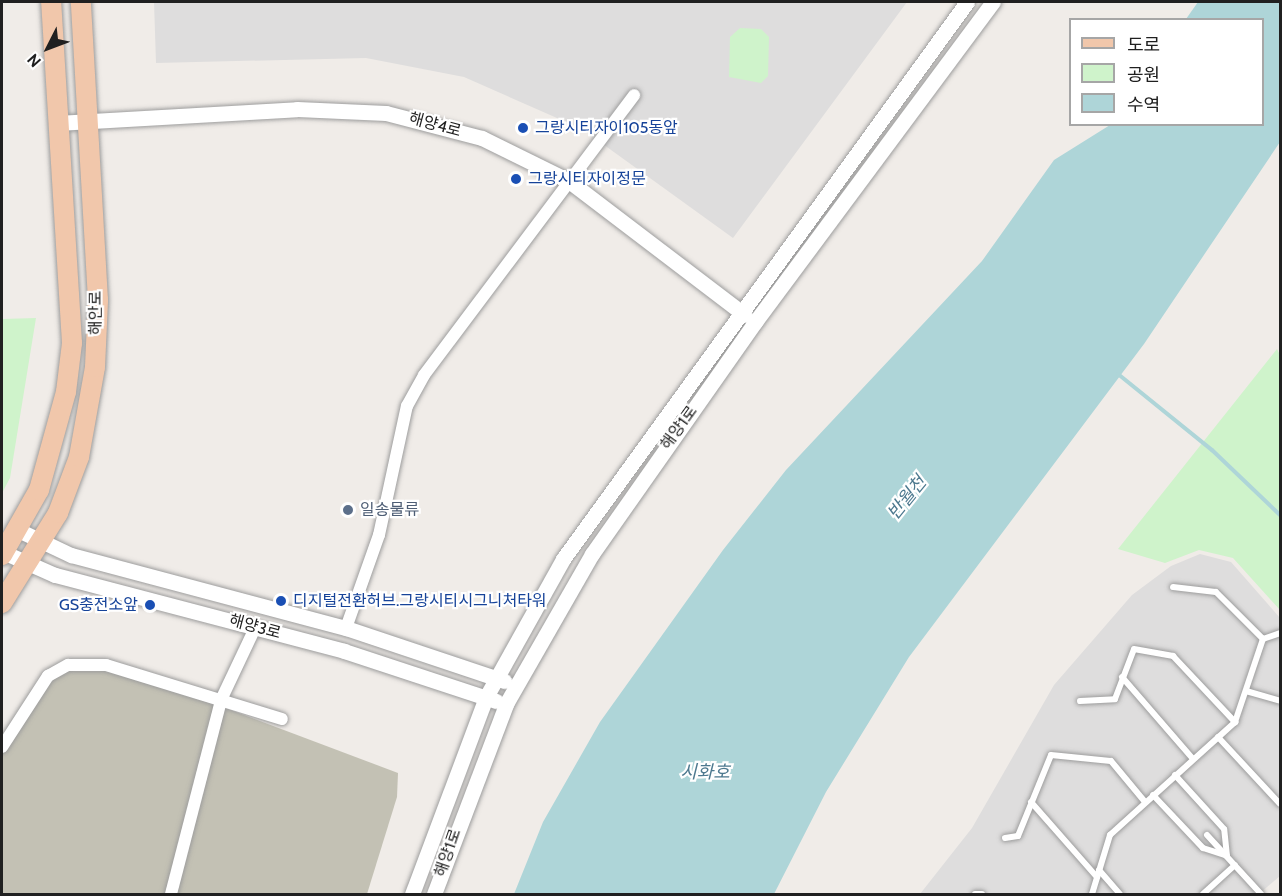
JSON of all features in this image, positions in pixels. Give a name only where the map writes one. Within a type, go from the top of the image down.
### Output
[{"type":"main road","name":"해안로","points":[[2,554],[18,530],[57,436],[72,343],[51,2]]},
{"type":"main road","name":"해안로","points":[[2,603],[42,541],[80,457],[95,367],[98,300],[81,2]]},
{"type":"street","name":"해양1로","points":[[412,894],[486,697],[603,496],[967,2]]},
{"type":"street","name":"해양1로","points":[[434,894],[506,704],[592,554],[755,322],[993,2]]},
{"type":"street","points":[[346,628],[379,535],[407,406],[424,375],[633,95]]},
{"type":"street","name":"해양4로","points":[[57,123],[297,109],[386,113],[482,138],[569,182],[755,322]]},
{"type":"street","name":"해양3로","points":[[18,530],[78,557],[346,628],[496,677],[515,686]]},
{"type":"street","name":"해양3로","points":[[2,554],[27,565],[255,628],[506,704]]},
{"type":"street","points":[[171,894],[221,700],[255,628]]},
{"type":"street","points":[[2,747],[48,676],[68,665],[106,665],[282,719]]},
{"type":"lane","points":[[1173,587],[1216,592],[1263,639]]},
{"type":"lane","points":[[1263,639],[1281,633]]},
{"type":"lane","points":[[1092,894],[1110,835],[1235,722],[1263,639]]},
{"type":"lane","points":[[1080,701],[1115,699],[1134,650],[1173,656],[1235,722]]},
{"type":"lane","points":[[1122,677],[1193,759]]},
{"type":"lane","points":[[1246,691],[1281,701]]},
{"type":"lane","points":[[1218,737],[1281,804]]},
{"type":"lane","points":[[1005,837],[1018,836],[1051,755],[1111,761],[1145,802]]},
{"type":"lane","points":[[1175,775],[1224,829],[1227,856]]},
{"type":"lane","points":[[1153,795],[1203,849],[1227,856]]},
{"type":"lane","points":[[1031,802],[1120,894]]},
{"type":"lane","points":[[1207,835],[1261,894]]},
{"type":"lane","points":[[1203,894],[1235,865]]},
{"type":"lane","points":[[975,894],[982,894]]},
{"type":"shaded area","points":[[154,2],[907,2],[733,238],[582,129],[464,77],[366,58],[156,63]]},
{"type":"shaded area","points":[[1200,554],[1231,562],[1280,618],[1280,876],[1259,894],[920,894],[972,828],[1054,685],[1132,595],[1171,566]]},
{"type":"shaded area","points":[[88,666],[178,690],[398,773],[397,797],[367,894],[2,894],[2,753],[55,675]]},
{"type":"green space","points":[[740,28],[761,29],[769,37],[768,76],[761,83],[729,77],[730,37]]},
{"type":"green space","points":[[36,318],[10,478],[2,493],[2,319]]},
{"type":"green space","points":[[1277,349],[1280,355],[1280,610],[1233,558],[1199,550],[1165,563],[1118,549]]},
{"type":"water","name":"시화호","points":[[1198,2],[1280,2],[1280,142],[1144,344],[909,657],[826,792],[774,894],[514,894],[543,822],[600,722],[723,550],[786,470],[982,261],[1054,160],[1108,126],[1264,126],[1264,18],[1187,18]]},
{"type":"waterway","points":[[1118,374],[1212,450],[1280,515]]},
{"type":"place","name":"그랑시티자이105동앞","points":[[523,128]]},
{"type":"place","name":"그랑시티자이정문","points":[[516,179]]},
{"type":"place","name":"일송물류","points":[[348,510]]},
{"type":"place","name":"디지털전환허브.그랑시티시그니처타워","points":[[281,601]]},
{"type":"place","name":"GS충전소앞","points":[[150,605]]},
{"type":"water label","name":"반월천","points":[[907,498]]}]
